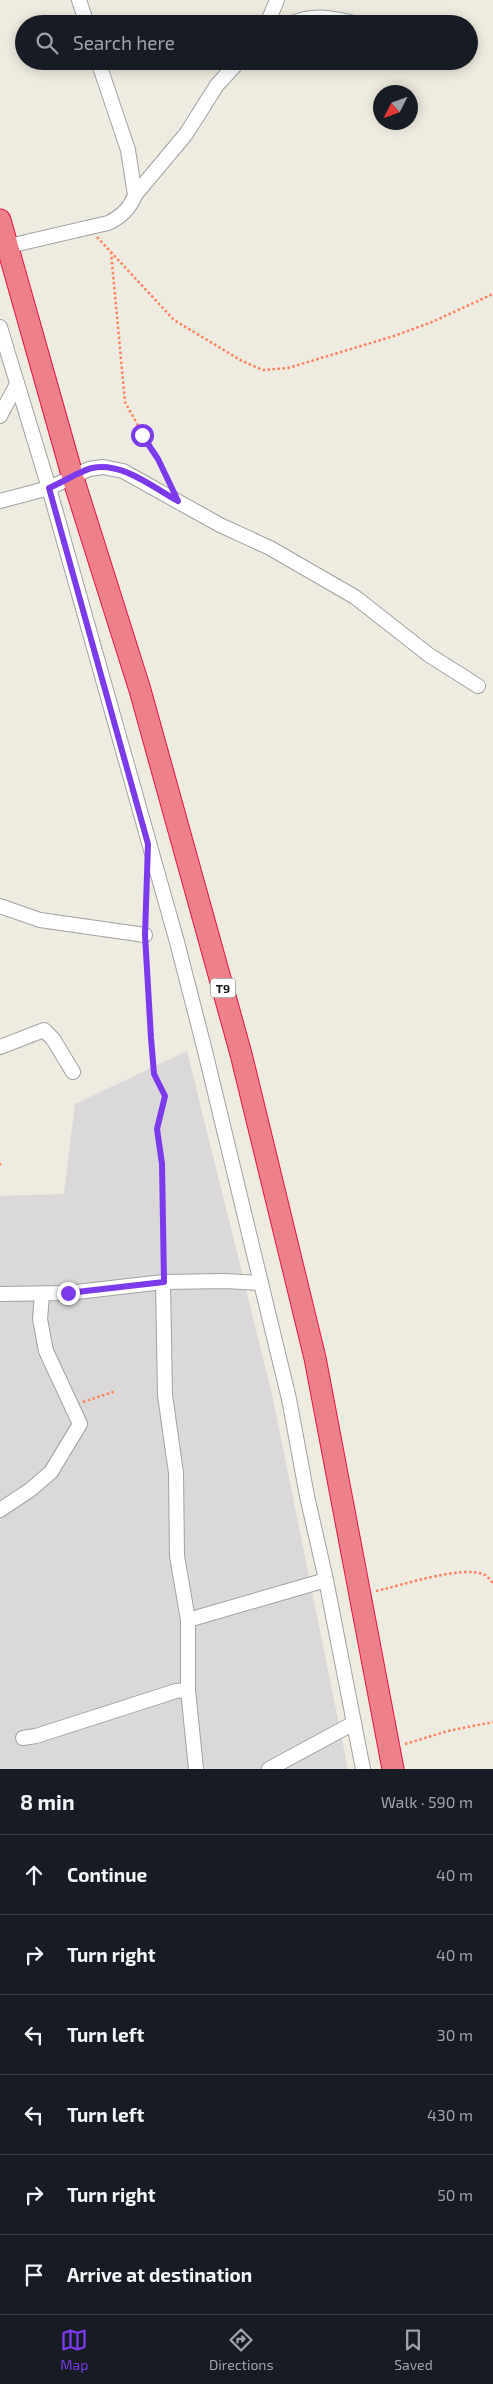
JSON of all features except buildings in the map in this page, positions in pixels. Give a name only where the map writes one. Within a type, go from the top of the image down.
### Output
[{"type":"highway","name":"T9","points":[[0,220],[73,478],[140,690],[241,1054],[315,1358],[391,1759]]},
{"type":"street","points":[[79,0],[83,15]]},
{"type":"street","points":[[271,15],[277,0]]},
{"type":"street","points":[[101,70],[128,150],[135,196]]},
{"type":"street","points":[[8,246],[90,228],[108,223],[121,215],[131,205],[135,196],[186,134],[217,85],[231,70]]},
{"type":"street","points":[[0,327],[49,488],[177,942],[289,1399],[363,1769]]},
{"type":"street","points":[[0,416],[17,384]]},
{"type":"street","points":[[0,501],[49,488],[73,478],[89,468],[103,467],[116,469],[270,548],[355,596],[429,655],[478,686]]},
{"type":"street","points":[[0,906],[40,920],[145,935]]},
{"type":"street","points":[[0,1047],[44,1030],[53,1039],[73,1072]]},
{"type":"street","points":[[0,1294],[42,1295],[164,1282],[224,1281],[261,1283]]},
{"type":"street","points":[[164,1282],[164,1387],[176,1473],[177,1556],[188,1620],[188,1690],[196,1769]]},
{"type":"street","points":[[0,1510],[30,1490],[51,1472],[80,1424],[46,1351],[40,1319],[42,1295]]},
{"type":"street","points":[[188,1620],[326,1580]]},
{"type":"street","points":[[23,1738],[36,1736],[176,1692],[188,1690]]},
{"type":"street","points":[[269,1769],[354,1723]]},
{"type":"path","points":[[90,228],[178,323],[247,364],[263,370],[288,368],[394,336],[440,319],[493,294]]},
{"type":"path","points":[[111,252],[125,402],[158,459],[178,501]]},
{"type":"path","points":[[146,873],[145,935],[154,1074],[165,1096],[157,1129],[162,1164],[164,1282]]},
{"type":"path","points":[[0,1163],[0,1168]]},
{"type":"path","points":[[72,1405],[116,1391]]},
{"type":"path","points":[[360,1594],[449,1574],[470,1572],[487,1576],[493,1583]]},
{"type":"path","points":[[391,1759],[448,1731],[493,1722]]},
{"type":"shaded area","points":[[187,1051],[272,1394],[348,1769],[0,1769],[0,1196],[64,1194],[75,1104]]},
{"type":"route","points":[[68,1293],[164,1282],[162,1164],[157,1129],[165,1096],[154,1074],[151,1038],[145,935],[148,844],[49,488],[73,478],[89,468],[103,467],[123,471],[178,501],[158,459],[142,435]]}]
